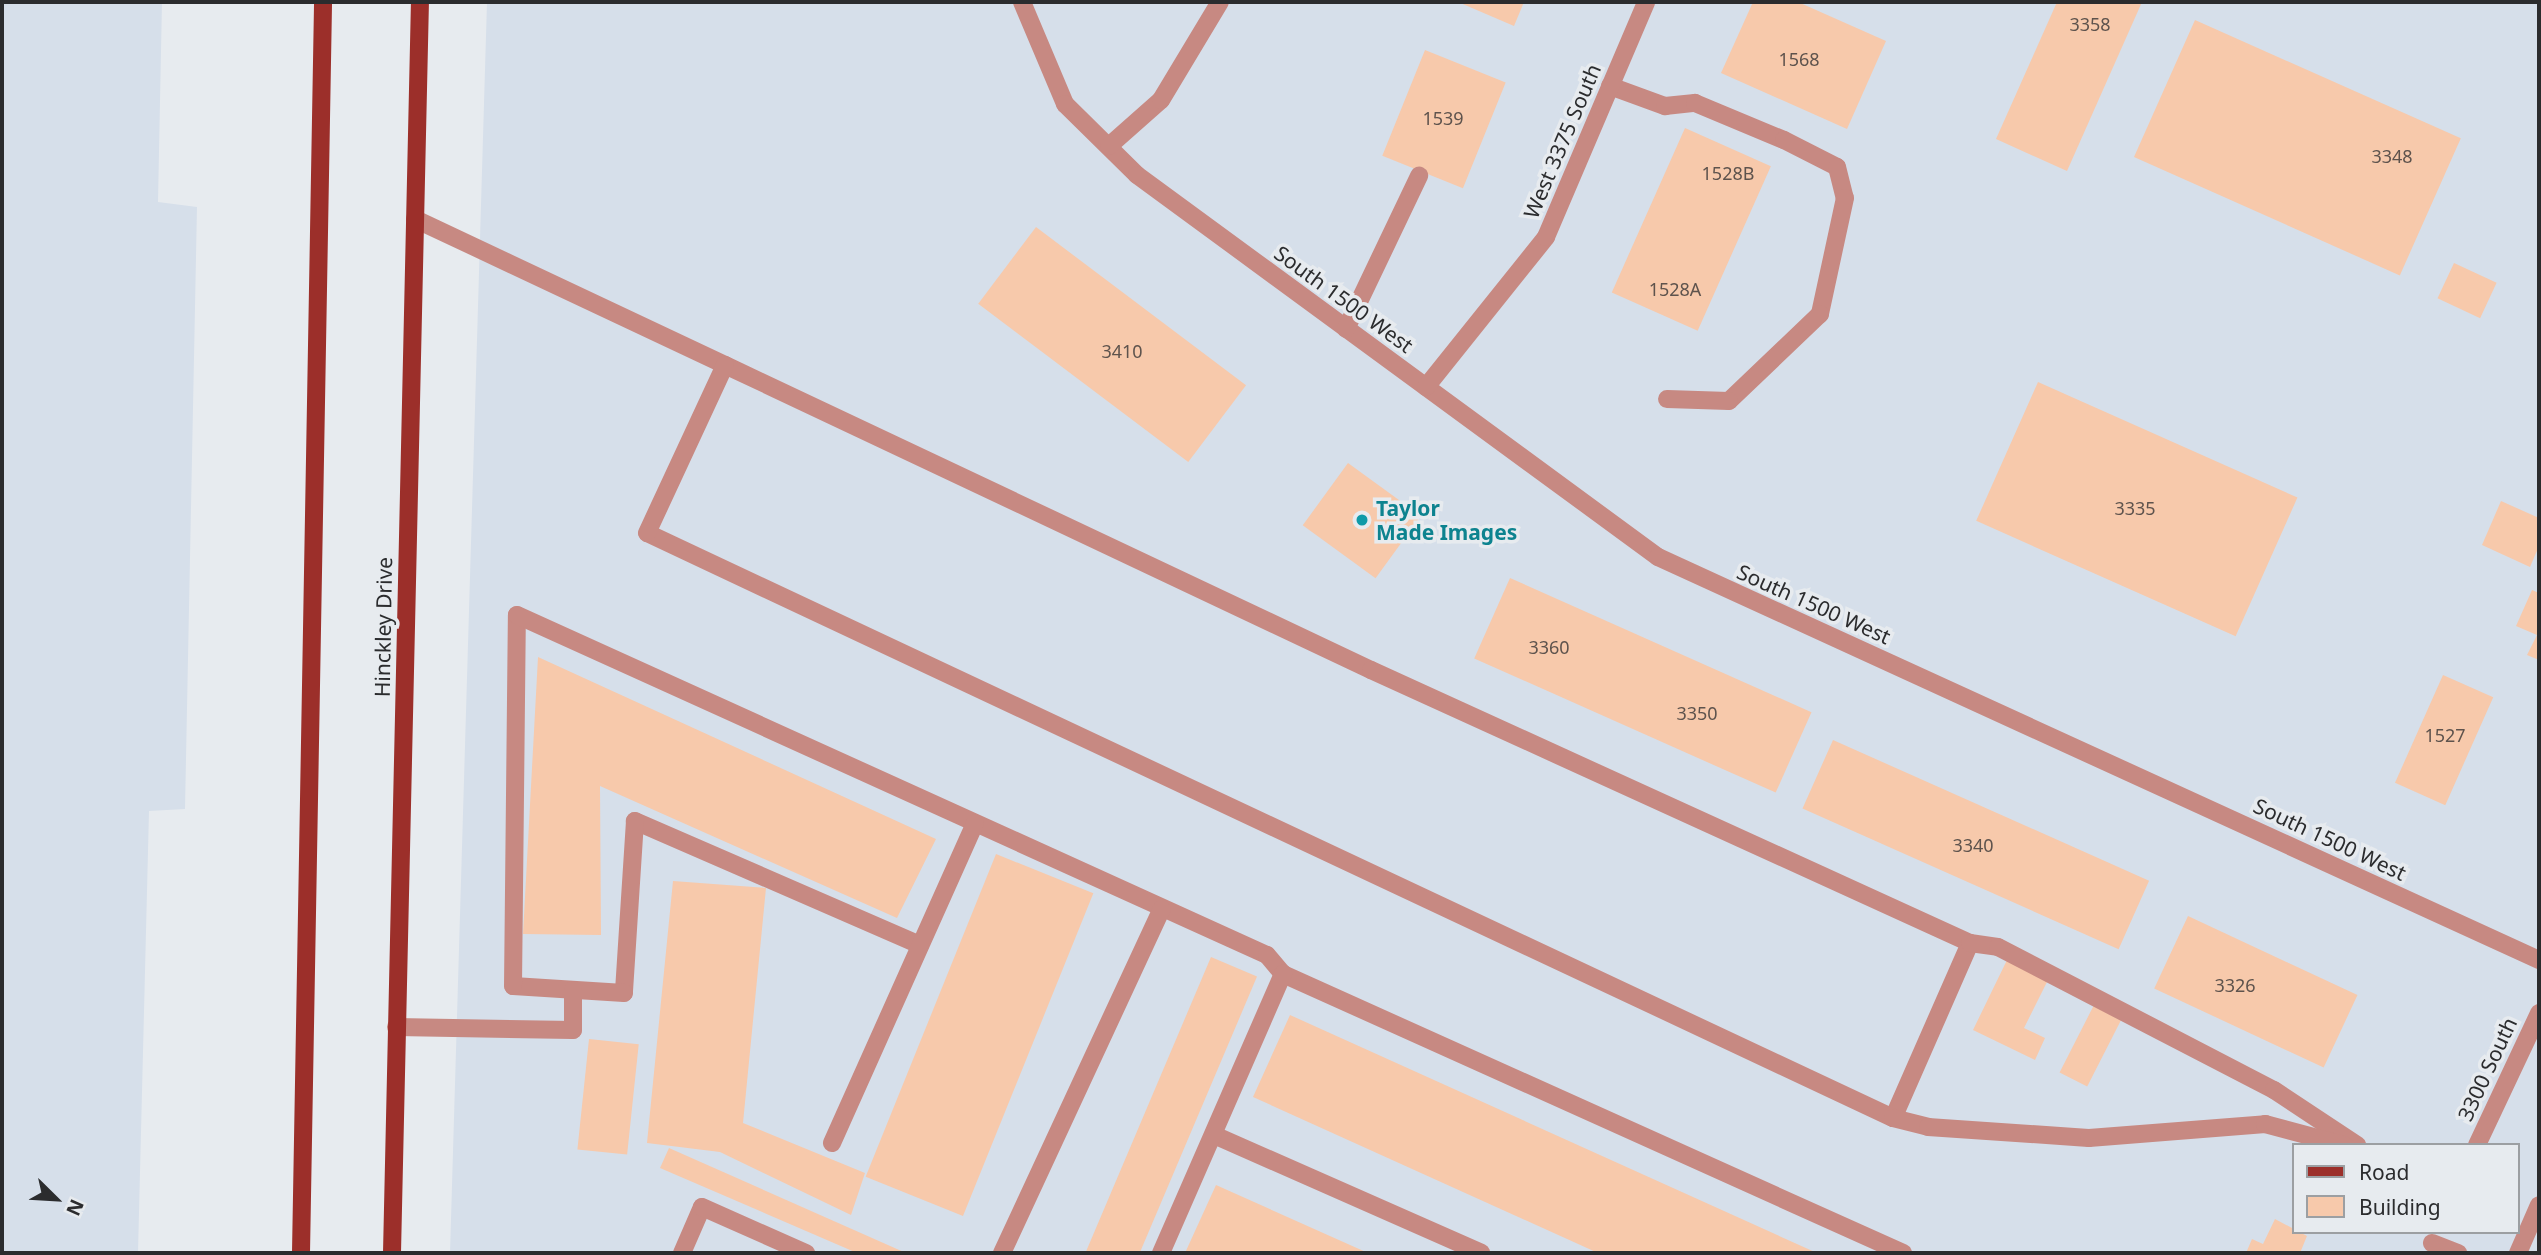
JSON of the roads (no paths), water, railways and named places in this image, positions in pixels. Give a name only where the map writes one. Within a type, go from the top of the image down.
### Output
[{"type":"main road","points":[[301,1253],[323,2]]},
{"type":"main road","name":"Hinckley Drive","points":[[392,1253],[420,2]]},
{"type":"street","name":"South 1500 West","points":[[1023,2],[1065,104],[1138,175],[1658,557],[2539,960]]},
{"type":"street","points":[[1109,146],[1161,100],[1220,2]]},
{"type":"street","name":"West 3375 South","points":[[1426,387],[1546,237],[1646,2]]},
{"type":"street","points":[[1610,86],[1665,106],[1695,103],[1795,146],[1838,167],[1845,198],[1820,314],[1729,401],[1667,399]]},
{"type":"street","points":[[1346,329],[1419,176]]},
{"type":"street","points":[[415,219],[1970,943],[1998,947],[2262,1084],[2354,1143]]},
{"type":"street","points":[[725,365],[647,533],[1892,1118],[1928,1127],[2089,1138],[2265,1124],[2336,1143]]},
{"type":"street","points":[[920,944],[635,821],[624,993],[513,986],[517,615],[1267,956],[1283,974],[1903,1253]]},
{"type":"street","points":[[832,1143],[975,824]]},
{"type":"street","points":[[1002,1253],[1162,909]]},
{"type":"street","points":[[1892,1118],[1970,943]]},
{"type":"street","points":[[1161,1253],[1283,974]]},
{"type":"street","points":[[396,1027],[573,1030],[573,990]]},
{"type":"street","name":"3300 South","points":[[2478,1143],[2539,1013]]},
{"type":"street","points":[[1214,1135],[1481,1253]]},
{"type":"street","points":[[2518,1253],[2539,1205]]},
{"type":"street","points":[[682,1253],[702,1207],[806,1253]]},
{"type":"street","points":[[2432,1243],[2458,1253]]},
{"type":"place","name":"Taylor Made Images","points":[[1362,520]]}]
